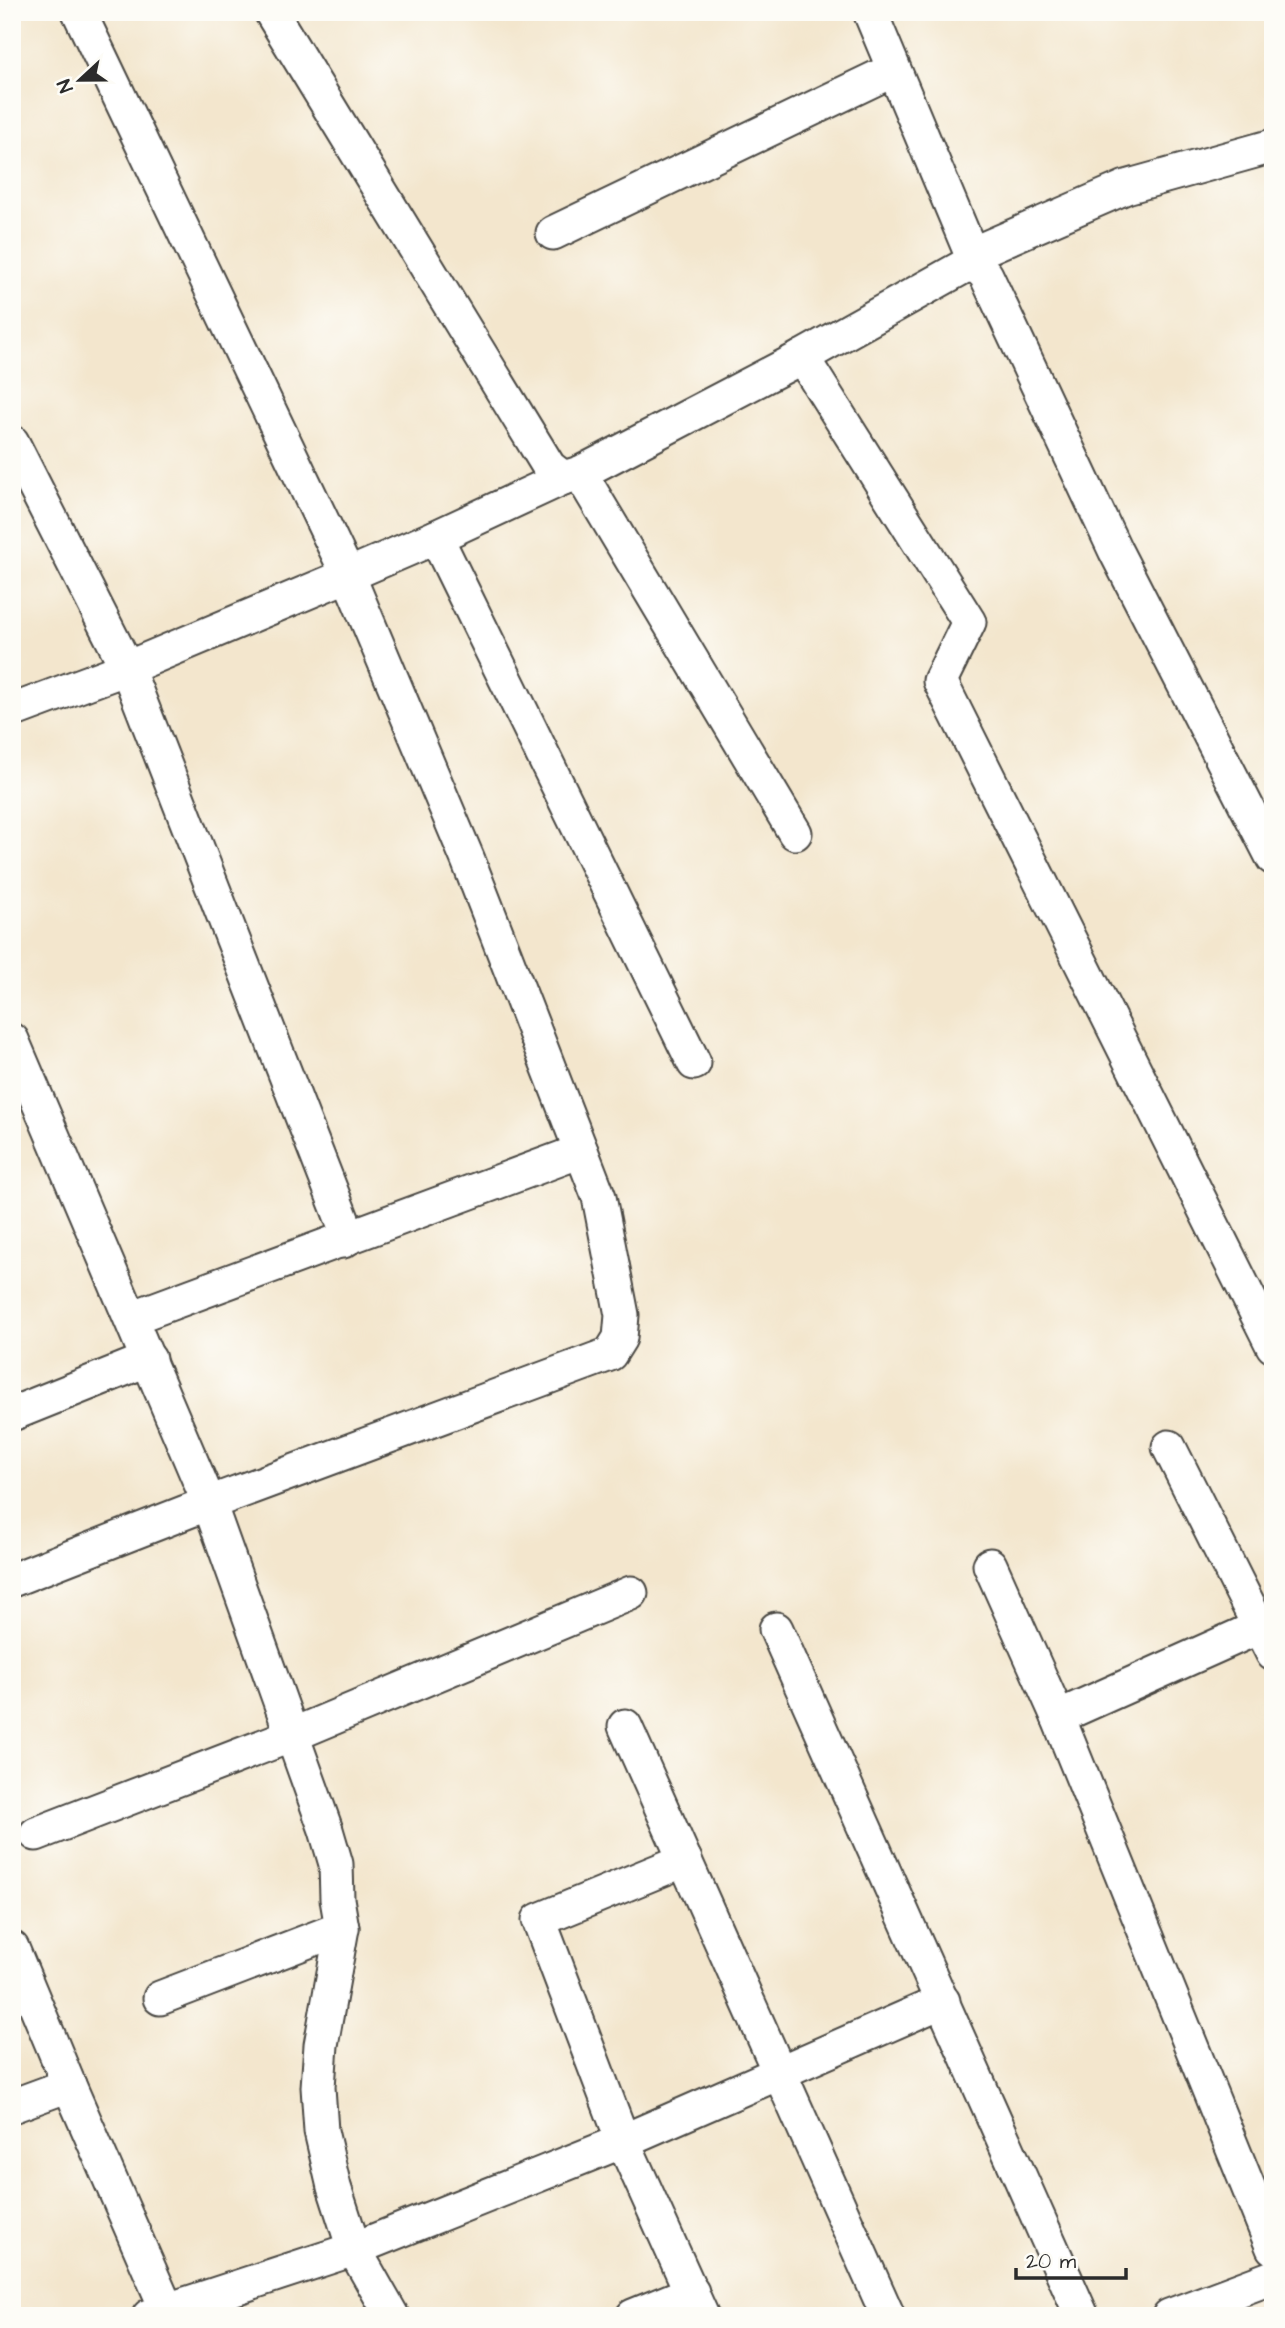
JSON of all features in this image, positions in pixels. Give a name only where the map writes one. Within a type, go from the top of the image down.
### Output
[{"type":"street","points":[[12,1580],[209,1503],[610,1354],[620,1338],[622,1315],[599,1197],[468,860],[348,575],[79,12]]},
{"type":"street","points":[[271,12],[549,467],[571,475],[795,832]]},
{"type":"street","points":[[870,12],[974,259],[986,275],[1115,550],[1273,858]]},
{"type":"street","points":[[553,233],[893,70]]},
{"type":"street","points":[[12,711],[127,668],[348,575],[571,475],[802,357],[974,259],[1126,187],[1273,146]]},
{"type":"street","points":[[802,357],[969,622],[940,681],[1273,1346]]},
{"type":"street","points":[[12,442],[127,668],[346,1239]]},
{"type":"street","points":[[436,537],[694,1063]]},
{"type":"street","points":[[12,1040],[209,1503],[326,1830],[335,1864],[342,1928],[321,2045],[318,2087],[321,2131],[334,2187],[354,2249],[392,2316]]},
{"type":"street","points":[[131,1318],[582,1151]]},
{"type":"street","points":[[12,1414],[149,1359]]},
{"type":"street","points":[[1058,1717],[1266,1641],[1169,1447]]},
{"type":"street","points":[[990,1565],[1265,2201],[1273,2248]]},
{"type":"street","points":[[36,1834],[292,1735],[631,1593]]},
{"type":"street","points":[[776,1629],[1082,2316]]},
{"type":"street","points":[[625,1726],[888,2316]]},
{"type":"street","points":[[633,2316],[697,2304],[623,2141],[539,1920],[685,1860]]},
{"type":"street","points":[[160,1998],[342,1928]]},
{"type":"street","points":[[12,1948],[158,2313],[354,2249],[623,2141],[943,2001]]},
{"type":"street","points":[[12,2106],[69,2085]]},
{"type":"street","points":[[1169,2316],[1273,2277]]}]
